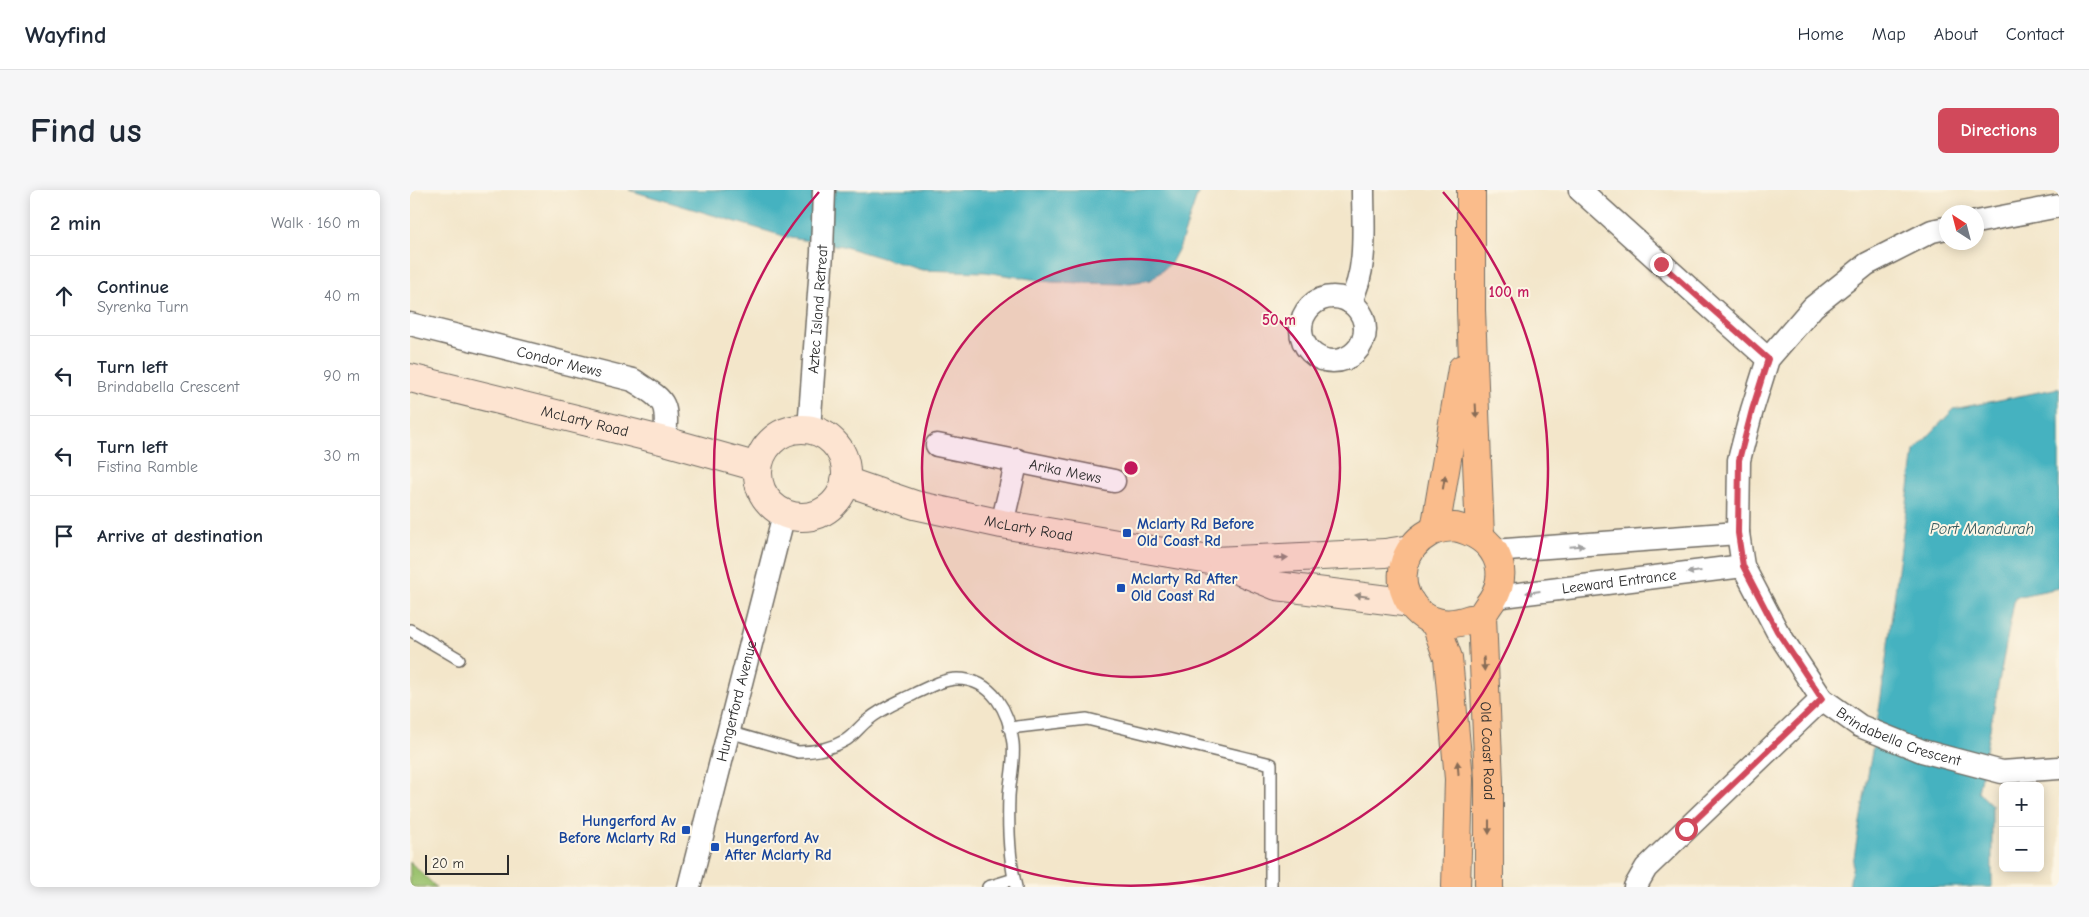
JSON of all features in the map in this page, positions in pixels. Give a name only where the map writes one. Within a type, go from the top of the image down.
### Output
[{"type":"main road","name":"Old Coast Road","points":[[1471,190],[1471,310],[1487,544],[1498,561],[1500,577],[1488,606],[1489,887]]},
{"type":"main road","name":"Old Coast Road","points":[[1436,530],[1471,310]]},
{"type":"main road","points":[[1487,544],[1470,531],[1455,527],[1436,530],[1427,534],[1411,549],[1404,566],[1403,577],[1410,603],[1418,611],[1435,622],[1456,624],[1488,606]]},
{"type":"main road","name":"Old Coast Road","points":[[1435,622],[1448,658],[1459,779],[1456,887]]},
{"type":"street","name":"Aztec Island Retreat","points":[[809,429],[822,254],[824,190]]},
{"type":"street","points":[[1350,302],[1357,289],[1362,258],[1363,190]]},
{"type":"street","points":[[1580,190],[1768,359]]},
{"type":"street","points":[[1984,220],[2059,206]]},
{"type":"street","name":"Brindabella Crescent","points":[[1939,230],[1932,231],[1868,264],[1813,307],[1768,359],[1739,460],[1738,533],[1743,566],[1777,631],[1822,699],[1860,726],[1922,751],[2002,772],[2059,768]]},
{"type":"street","name":"Condor Mews","points":[[410,324],[633,380],[660,398],[667,414],[665,441]]},
{"type":"street","name":"McLarty Road","points":[[410,378],[665,441],[758,467]]},
{"type":"street","points":[[809,429],[822,433],[834,442],[842,454],[846,468],[845,482],[841,494],[833,504],[822,512],[810,516],[796,517],[784,514],[772,506],[763,495],[758,482],[758,467],[762,454],[770,442],[781,434],[809,429]]},
{"type":"street","name":"Arika Mews","points":[[937,445],[1114,481]]},
{"type":"street","name":"Arika Mews","points":[[1002,524],[1016,460]]},
{"type":"street","name":"McLarty Road","points":[[845,482],[915,505],[1002,524],[1215,560],[1386,553],[1411,549]]},
{"type":"street","name":"Hungerford Avenue","points":[[689,887],[784,514]]},
{"type":"street","points":[[1487,544],[1738,533]]},
{"type":"street","name":"McLarty Road","points":[[1215,560],[1276,586],[1410,603]]},
{"type":"street","name":"Leeward Entrance","points":[[1488,606],[1743,566]]},
{"type":"street","points":[[1635,887],[1646,868],[1822,699]]},
{"type":"lane","points":[[410,630],[459,659]]},
{"type":"lane","points":[[729,732],[798,752],[815,751],[847,740],[867,720],[889,705],[935,685],[956,679],[977,682],[991,691],[1005,712],[1013,744],[1009,799],[1015,883],[988,887]]},
{"type":"lane","points":[[1009,728],[1087,719],[1271,764],[1272,887]]},
{"type":"green space","points":[[410,862],[436,887],[410,887]]},
{"type":"water","points":[[629,190],[1199,190],[1180,246],[1171,263],[1151,280],[1122,284],[1051,282],[985,272],[922,270],[842,246],[790,238]]},
{"type":"water","name":"Port Mandurah","points":[[2059,388],[2059,588],[2015,597],[1978,792],[1992,805],[1992,887],[1849,887],[1880,704],[1914,451],[1954,409]]},
{"type":"place","name":"Mclarty Rd Before Old Coast Rd","points":[[1127,533]]},
{"type":"place","name":"Mclarty Rd After Old Coast Rd","points":[[1121,588]]},
{"type":"place","name":"Hungerford Av Before Mclarty Rd","points":[[686,830]]},
{"type":"place","name":"Hungerford Av After Mclarty Rd","points":[[715,847]]},
{"type":"route","points":[[1661,264],[1768,359],[1739,460],[1738,533],[1743,566],[1777,631],[1822,699],[1686,829]]}]
